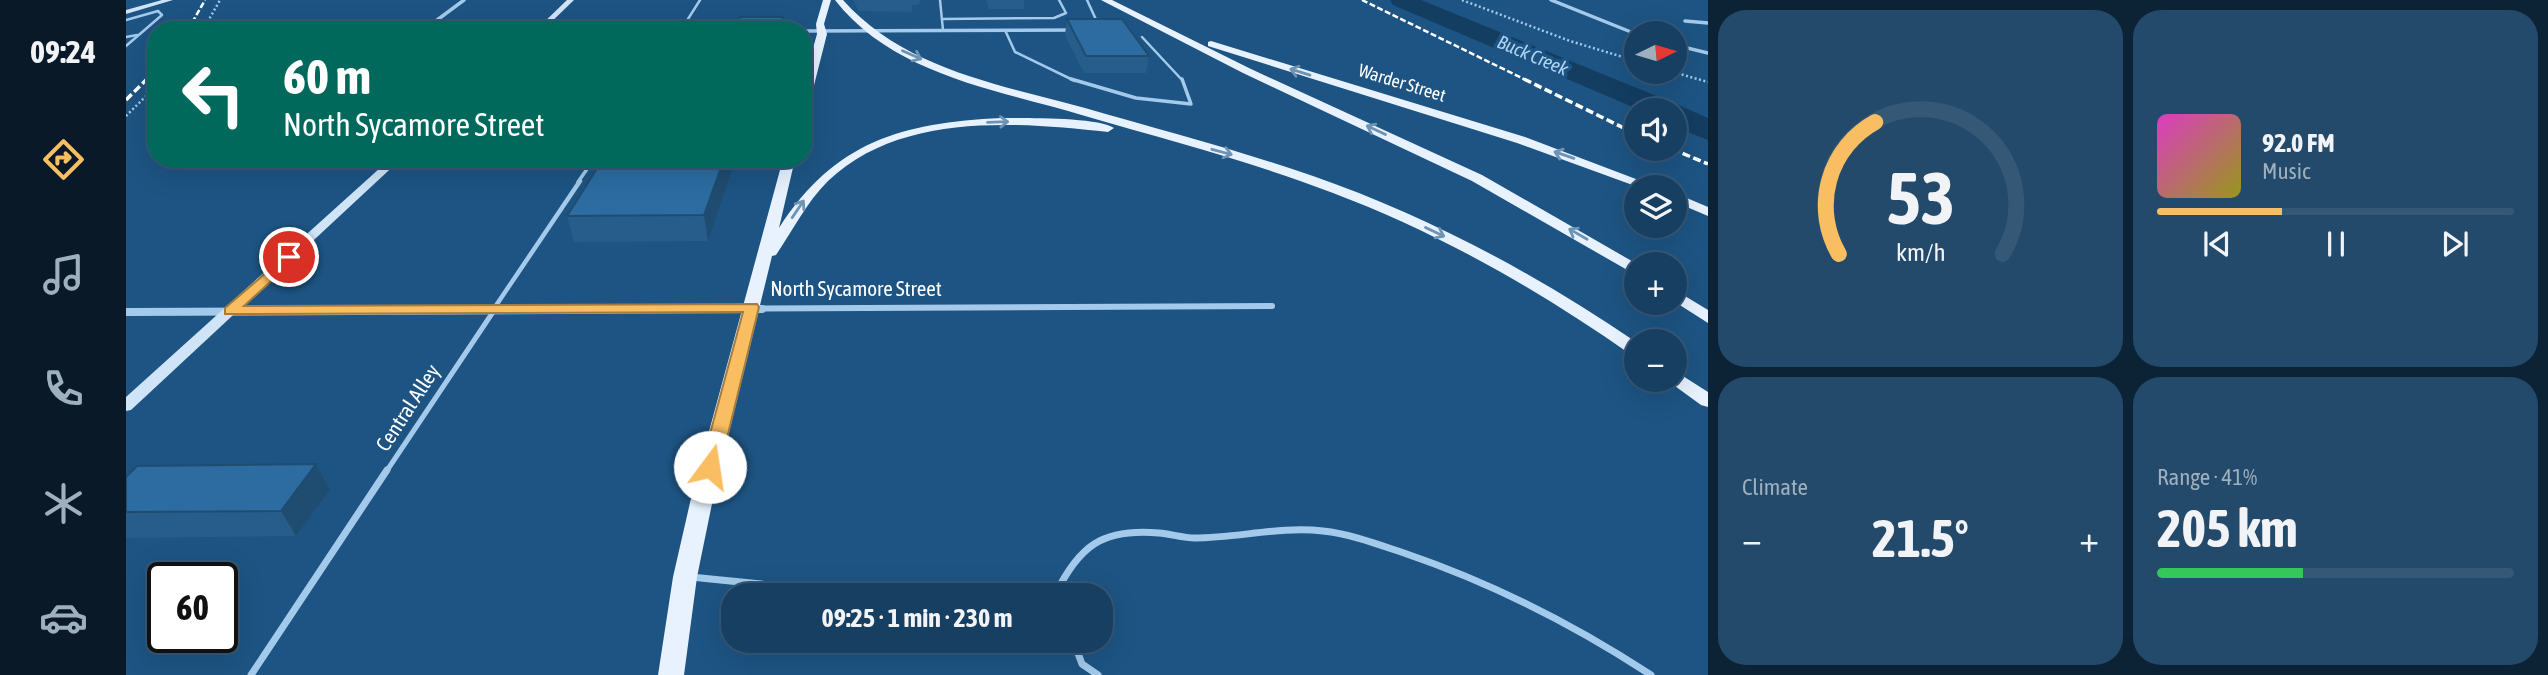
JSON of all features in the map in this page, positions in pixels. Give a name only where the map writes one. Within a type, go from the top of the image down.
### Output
[{"type":"main road","points":[[126,10],[170,0]]},
{"type":"main road","points":[[549,21],[571,0]]},
{"type":"main road","points":[[812,73],[827,0]]},
{"type":"main road","points":[[839,0],[867,30],[895,47],[948,69],[1294,174],[1393,213],[1506,269],[1624,343]]},
{"type":"main road","points":[[1105,0],[1141,20],[1477,178],[1624,263]]},
{"type":"main road","name":"Warder Street","points":[[1141,20],[1521,140],[1624,178]]},
{"type":"main road","points":[[762,267],[800,205],[831,172],[866,150],[911,134],[958,125],[1031,121],[1120,129],[1189,143]]},
{"type":"main road","points":[[126,406],[386,168]]},
{"type":"main road","points":[[671,675],[685,576],[787,168]]},
{"type":"main road","points":[[1687,202],[1708,212]]},
{"type":"main road","points":[[1687,303],[1708,318]]},
{"type":"main road","points":[[1687,386],[1708,401]]},
{"type":"street","points":[[435,21],[464,0]]},
{"type":"street","points":[[1551,0],[1624,29]]},
{"type":"street","points":[[1687,21],[1708,23]]},
{"type":"street","points":[[812,30],[1101,30]]},
{"type":"street","points":[[1687,48],[1708,53]]},
{"type":"street","name":"North Sycamore Street","points":[[126,312],[1272,306]]},
{"type":"lane","points":[[687,21],[700,0]]},
{"type":"lane","points":[[940,0],[943,30]]},
{"type":"lane","points":[[942,19],[1055,18],[1066,13],[1059,0]]},
{"type":"lane","points":[[1087,0],[1101,30]]},
{"type":"lane","points":[[138,9],[158,11],[162,15],[155,21]]},
{"type":"lane","points":[[126,20],[158,11]]},
{"type":"lane","points":[[126,46],[147,28]]},
{"type":"lane","points":[[1005,30],[1015,52],[1074,80],[1136,98],[1191,104],[1182,78],[1142,37]]},
{"type":"lane","points":[[126,37],[140,34]]},
{"type":"lane","points":[[812,55],[817,55]]},
{"type":"lane","name":"Central Alley","points":[[251,675],[588,168]]},
{"type":"lane","points":[[1061,583],[1067,570],[1091,542],[1111,536],[1157,533],[1193,538],[1301,529],[1339,533],[1462,572],[1579,631],[1651,675]]},
{"type":"lane","points":[[685,576],[752,583]]},
{"type":"lane","points":[[1078,653],[1082,664],[1098,675]]},
{"type":"path","points":[[209,21],[220,0]]},
{"type":"path","points":[[1462,0],[1570,41],[1624,57]]},
{"type":"path","points":[[1687,76],[1708,82]]},
{"type":"path","points":[[126,116],[147,95]]},
{"type":"building","points":[[740,17],[783,17],[781,21],[738,21]]},
{"type":"building","points":[[1067,19],[1122,19],[1149,56],[1086,56]]},
{"type":"building","points":[[597,168],[721,168],[704,215],[567,216]]},
{"type":"building","points":[[316,464],[281,511],[126,512],[126,477],[137,466]]},
{"type":"waterway","name":"Buck Creek","points":[[1401,0],[1636,98]]},
{"type":"waterway","name":"Buck Creek","points":[[1687,120],[1708,130]]},
{"type":"railway","points":[[193,21],[205,0]]},
{"type":"railway","points":[[1362,0],[1528,81]]},
{"type":"railway","points":[[126,100],[147,79]]},
{"type":"railway","points":[[1524,79],[1624,128]]},
{"type":"railway","points":[[1687,155],[1708,164]]},
{"type":"route","points":[[289,257],[230,311],[752,307],[710,467]]}]
